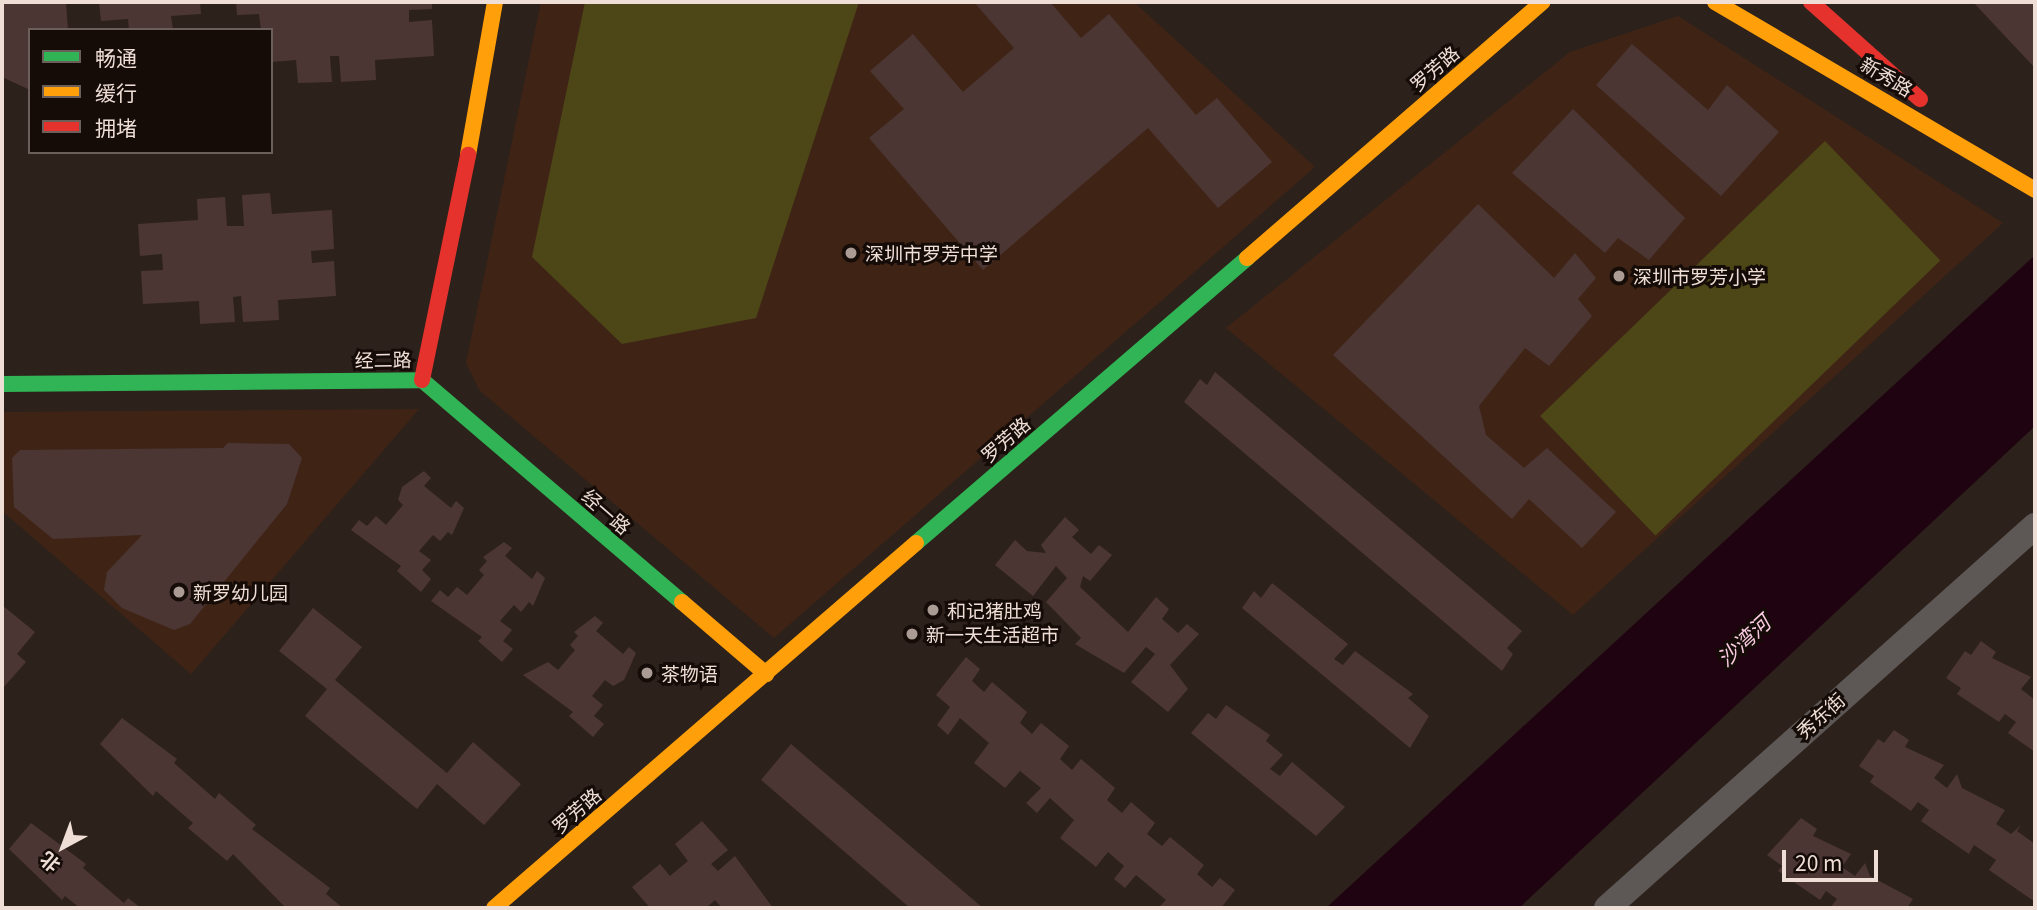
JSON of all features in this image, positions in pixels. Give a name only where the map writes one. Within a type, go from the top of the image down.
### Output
[{"type":"main road","name":"经二路","points":[[2,384],[422,380],[450,262],[495,2]]},
{"type":"main road","name":"罗芳路","points":[[494,908],[1543,2]]},
{"type":"main road","name":"新秀路","points":[[1715,2],[2030,186]]},
{"type":"main road","points":[[1811,2],[2030,186]]},
{"type":"main road","name":"经一路","points":[[422,380],[766,674]]},
{"type":"street","name":"秀东街","points":[[1607,908],[2035,526]]},
{"type":"shaded area","name":"深圳市罗芳中学","points":[[541,2],[1134,2],[1315,167],[774,638],[480,391],[466,363]]},
{"type":"shaded area","points":[[585,2],[859,2],[756,318],[622,344],[532,257]]},
{"type":"shaded area","name":"深圳市罗芳小学","points":[[1678,16],[2003,223],[1573,615],[1226,328],[1570,52]]},
{"type":"shaded area","points":[[1825,141],[1940,260],[1655,535],[1540,416]]},
{"type":"shaded area","name":"新罗幼儿园","points":[[419,409],[191,674],[2,511],[2,412]]},
{"type":"water","name":"沙湾河","points":[[2035,255],[2035,426],[1519,908],[1326,908]]},
{"type":"building","points":[[2,2],[66,2],[68,28],[28,28],[28,89],[2,77]]},
{"type":"building","points":[[99,2],[200,2],[201,14],[171,16],[173,28],[129,28],[128,19],[101,21]]},
{"type":"building","points":[[236,2],[432,2],[432,9],[409,10],[409,22],[432,20],[434,56],[375,60],[376,80],[341,82],[339,56],[330,56],[332,82],[298,83],[296,60],[273,62],[273,28],[261,28],[259,14],[237,15]]},
{"type":"building","points":[[974,2],[1050,2],[1081,38],[1109,14],[1196,115],[1217,98],[1272,162],[1218,208],[1148,128],[983,270],[869,138],[904,109],[870,71],[913,34],[963,92],[1014,48]]},
{"type":"building","points":[[1973,2],[2035,2],[2035,68]]},
{"type":"building","points":[[1632,44],[1708,110],[1727,85],[1779,132],[1721,196],[1596,85]]},
{"type":"building","points":[[1573,109],[1685,218],[1649,260],[1618,238],[1605,253],[1512,173]]},
{"type":"building","points":[[270,193],[272,214],[332,210],[334,249],[311,251],[312,263],[334,261],[336,296],[278,300],[279,320],[243,322],[241,296],[233,297],[235,322],[200,324],[199,301],[143,304],[141,271],[163,270],[162,254],[140,256],[138,224],[198,220],[197,199],[225,197],[227,226],[244,226],[242,195]]},
{"type":"building","points":[[1478,204],[1554,278],[1575,253],[1596,278],[1578,299],[1592,316],[1549,366],[1525,348],[1479,406],[1486,435],[1524,468],[1547,448],[1616,512],[1582,548],[1529,499],[1512,519],[1333,355]]},
{"type":"building","points":[[1215,372],[1522,631],[1507,648],[1513,654],[1502,671],[1184,402],[1200,379],[1207,385]]},
{"type":"building","points":[[228,443],[289,444],[302,458],[287,504],[190,624],[174,630],[122,608],[104,590],[107,572],[142,535],[53,539],[14,507],[12,458],[20,450],[223,448]]},
{"type":"building","points":[[424,471],[431,478],[424,486],[451,508],[456,501],[464,508],[452,535],[448,532],[440,541],[433,535],[419,551],[431,560],[422,570],[431,579],[421,592],[397,571],[401,566],[351,530],[359,520],[367,526],[376,516],[386,525],[403,505],[398,500],[402,487]]},
{"type":"building","points":[[1065,517],[1079,530],[1072,537],[1091,554],[1099,545],[1112,555],[1090,581],[1083,576],[1080,587],[1128,632],[1156,597],[1169,609],[1162,619],[1178,633],[1187,624],[1199,634],[1170,665],[1188,689],[1168,712],[1131,682],[1155,654],[1146,647],[1124,673],[1075,644],[1081,638],[1046,602],[1067,578],[1056,566],[1033,596],[995,565],[1015,540],[1027,551],[1046,553],[1041,545]]},
{"type":"building","points":[[504,542],[512,548],[505,556],[532,579],[537,571],[545,578],[533,606],[529,602],[521,612],[514,605],[500,621],[512,630],[503,641],[513,649],[502,662],[478,641],[482,637],[431,601],[440,590],[448,597],[457,587],[467,595],[484,575],[479,570],[487,561],[483,557]]},
{"type":"building","points":[[1272,583],[1348,644],[1334,659],[1343,665],[1355,651],[1413,694],[1408,698],[1429,716],[1410,748],[1242,608],[1254,591],[1261,598]]},
{"type":"building","points":[[2,605],[35,632],[17,654],[26,662],[2,689]]},
{"type":"building","points":[[313,608],[362,647],[335,680],[447,773],[473,742],[521,784],[484,825],[437,784],[417,809],[305,716],[327,689],[279,651]]},
{"type":"building","points":[[595,616],[603,623],[596,631],[623,654],[629,647],[636,653],[624,680],[613,686],[605,680],[592,696],[603,705],[594,716],[604,724],[593,737],[569,716],[573,712],[523,675],[548,662],[558,670],[575,650],[570,645],[578,636],[574,632]]},
{"type":"building","points":[[1981,641],[1996,652],[1992,658],[2031,677],[2021,689],[2035,700],[2035,752],[2008,733],[2016,722],[2005,714],[1999,722],[1957,694],[1961,688],[1946,678],[1965,651],[1971,655]]},
{"type":"building","points":[[966,657],[980,669],[972,681],[984,692],[992,682],[1027,712],[1020,723],[1032,734],[1041,723],[1069,746],[1060,759],[1072,770],[1081,759],[1115,788],[1107,800],[1122,813],[1131,802],[1155,823],[1147,834],[1162,846],[1170,837],[1204,865],[1197,874],[1212,887],[1220,878],[1235,890],[1221,908],[1158,908],[1166,900],[1136,875],[1125,888],[1114,879],[1124,866],[1108,852],[1096,867],[1060,838],[1074,820],[1050,798],[1037,813],[1026,803],[1041,788],[1020,771],[1005,788],[974,763],[989,743],[960,718],[948,735],[937,725],[950,707],[936,695]]},
{"type":"building","points":[[1226,705],[1270,735],[1266,741],[1283,755],[1270,769],[1280,776],[1292,762],[1345,807],[1316,836],[1191,733],[1208,713],[1216,719]]},
{"type":"building","points":[[122,718],[177,759],[174,763],[215,799],[219,793],[256,825],[252,829],[330,888],[326,894],[343,908],[286,908],[233,854],[227,861],[188,828],[193,823],[156,791],[153,796],[100,744]]},
{"type":"building","points":[[1894,730],[1909,740],[1905,747],[1944,765],[1934,778],[1947,788],[1957,774],[1962,788],[2005,810],[1996,824],[2011,834],[2021,825],[2017,831],[2035,844],[2035,902],[1989,870],[1996,860],[1974,845],[1969,854],[1921,821],[1929,810],[1918,802],[1911,811],[1870,782],[1874,776],[1859,766],[1878,739],[1884,743]]},
{"type":"building","points":[[791,744],[983,908],[910,908],[761,780]]},
{"type":"building","points":[[1801,818],[1817,829],[1813,836],[1851,854],[1842,867],[1855,876],[1865,863],[1870,876],[1913,899],[1907,908],[1830,908],[1837,899],[1826,891],[1820,900],[1778,871],[1782,866],[1767,855]]},
{"type":"building","points":[[702,821],[728,850],[711,864],[718,871],[735,856],[773,908],[722,908],[715,900],[706,908],[650,908],[632,887],[660,864],[670,876],[688,861],[675,844]]},
{"type":"building","points":[[31,823],[86,864],[83,868],[124,903],[128,898],[141,908],[80,908],[65,896],[62,900],[9,849]]},
{"type":"traffic: fast","points":[[916,543],[1247,258]]},
{"type":"traffic: fast","points":[[422,380],[682,602]]},
{"type":"traffic: fast","points":[[2,384],[422,380]]},
{"type":"traffic: slow","points":[[468,155],[495,2]]},
{"type":"traffic: slow","points":[[1247,258],[1543,2]]},
{"type":"traffic: slow","points":[[1715,2],[2035,190]]},
{"type":"traffic: slow","points":[[494,908],[916,543]]},
{"type":"traffic: slow","points":[[682,602],[766,674]]},
{"type":"traffic: jam","points":[[1811,2],[1920,99]]},
{"type":"traffic: jam","points":[[422,380],[468,155]]},
{"type":"place","name":"深圳市罗芳中学","points":[[851,253]]},
{"type":"place","name":"深圳市罗芳小学","points":[[1619,276]]},
{"type":"place","name":"新罗幼儿园","points":[[179,592]]},
{"type":"place","name":"和记猪肚鸡","points":[[933,610]]},
{"type":"place","name":"新一天生活超市","points":[[912,634]]},
{"type":"place","name":"茶物语","points":[[647,673]]}]
